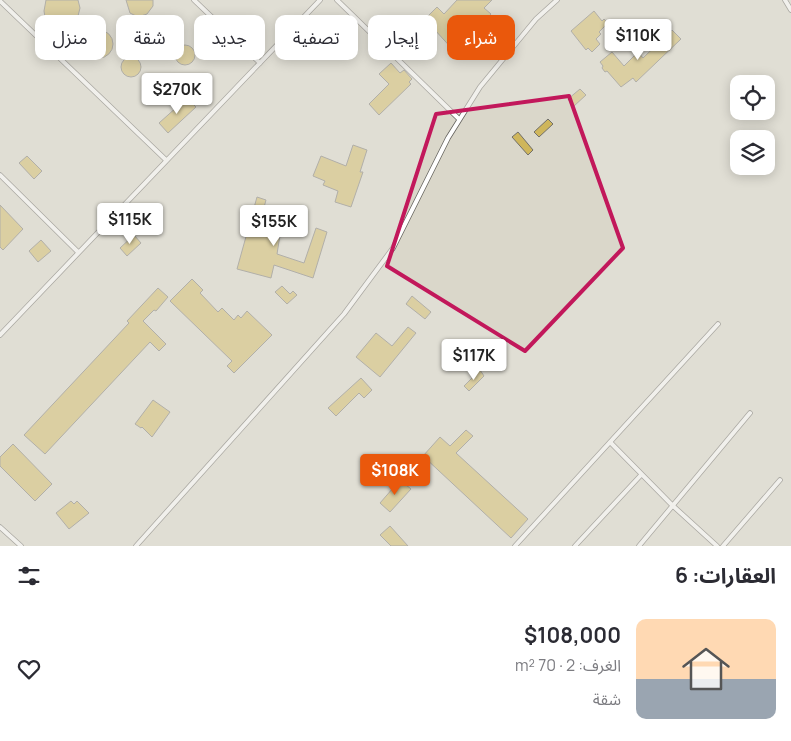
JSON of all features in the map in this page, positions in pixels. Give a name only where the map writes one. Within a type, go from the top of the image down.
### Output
[{"type":"lane","points":[[194,0],[260,63]]},
{"type":"lane","points":[[0,335],[320,0]]},
{"type":"lane","points":[[337,0],[459,119]]},
{"type":"lane","points":[[136,546],[344,314],[392,248],[459,119],[502,57],[536,19],[557,0]]},
{"type":"lane","points":[[785,0],[791,10]]},
{"type":"lane","points":[[2,3],[166,160]]},
{"type":"lane","points":[[0,176],[78,252]]},
{"type":"lane","points":[[515,546],[718,324]]},
{"type":"lane","points":[[640,546],[750,413]]},
{"type":"lane","points":[[610,442],[672,506],[717,546]]},
{"type":"lane","points":[[575,546],[641,475]]},
{"type":"lane","points":[[723,546],[780,480]]},
{"type":"lane","points":[[0,527],[21,546]]},
{"type":"highlighted area","points":[[569,96],[623,248],[525,351],[387,266],[436,114]]},
{"type":"shaded area","points":[[0,0],[791,0],[791,546],[0,546]]},
{"type":"building","points":[[46,0],[78,0],[80,8],[78,15],[45,15]]},
{"type":"building","points":[[126,0],[153,0],[153,6],[147,14],[134,15],[130,13]]},
{"type":"building","points":[[457,0],[492,0],[484,8],[490,15],[447,15],[447,43],[437,32],[437,15],[429,15],[437,7],[444,14]]},
{"type":"building","points":[[594,11],[602,21],[604,19],[608,23],[599,32],[601,34],[596,39],[600,44],[592,52],[588,48],[586,50],[571,31]]},
{"type":"building","points":[[672,30],[681,39],[636,82],[633,78],[621,87],[602,68],[603,66],[600,62],[612,52],[624,66],[638,52],[643,58]]},
{"type":"building","points":[[626,31],[635,41],[627,48],[618,39]]},
{"type":"building","points":[[106,32],[112,39],[112,49],[106,56]]},
{"type":"building","points":[[184,45],[192,48],[194,59],[192,62],[185,65],[178,62],[177,60],[184,60]]},
{"type":"building","points":[[124,60],[138,60],[141,63],[141,71],[135,77],[127,77],[121,71],[121,63]]},
{"type":"building","points":[[391,63],[400,73],[404,70],[412,79],[409,82],[411,84],[379,115],[369,104],[389,84],[379,74]]},
{"type":"building","points":[[153,78],[160,81],[163,88],[160,95],[153,98],[146,95],[143,88],[146,81]]},
{"type":"building","points":[[580,89],[586,95],[574,106],[568,99]]},
{"type":"building","points":[[187,98],[196,107],[168,133],[159,123]]},
{"type":"building","points":[[548,119],[553,124],[539,137],[534,132]]},
{"type":"building","points":[[518,132],[533,150],[528,155],[512,137]]},
{"type":"building","points":[[353,145],[367,150],[360,172],[363,172],[351,207],[335,202],[338,191],[323,185],[325,181],[313,176],[321,156],[346,166]]},
{"type":"building","points":[[27,156],[42,171],[34,179],[19,163]]},
{"type":"building","points":[[257,197],[266,200],[263,211],[281,216],[277,228],[281,229],[277,254],[304,263],[316,228],[327,232],[313,278],[274,265],[271,278],[237,269]]},
{"type":"building","points":[[0,205],[23,229],[3,250],[0,247]]},
{"type":"building","points":[[134,235],[141,243],[127,256],[120,248]]},
{"type":"building","points":[[41,240],[51,251],[38,262],[29,251]]},
{"type":"building","points":[[192,279],[203,290],[200,293],[218,312],[222,308],[234,320],[238,315],[241,318],[247,311],[272,335],[234,373],[227,366],[232,361],[170,301]]},
{"type":"building","points":[[282,286],[290,294],[293,291],[297,295],[287,304],[275,292]]},
{"type":"building","points":[[158,288],[168,297],[156,311],[154,310],[143,321],[166,344],[159,351],[150,342],[45,454],[24,435],[129,323],[127,321]]},
{"type":"building","points":[[412,296],[431,312],[425,319],[406,304]]},
{"type":"building","points":[[408,327],[416,333],[380,377],[356,357],[376,333],[392,346]]},
{"type":"building","points":[[480,370],[484,376],[469,391],[464,386]]},
{"type":"building","points":[[361,378],[372,390],[364,398],[359,393],[336,416],[328,408]]},
{"type":"building","points":[[153,400],[170,412],[152,437],[142,427],[135,424]]},
{"type":"building","points":[[466,430],[473,436],[456,453],[528,519],[511,538],[423,456],[440,437],[450,446]]},
{"type":"building","points":[[13,444],[52,484],[35,501],[0,466],[0,457]]},
{"type":"building","points":[[400,480],[411,489],[390,512],[380,503]]},
{"type":"building","points":[[71,501],[74,504],[77,501],[89,513],[69,529],[56,513]]},
{"type":"building","points":[[390,526],[408,546],[391,546],[380,535]]}]
